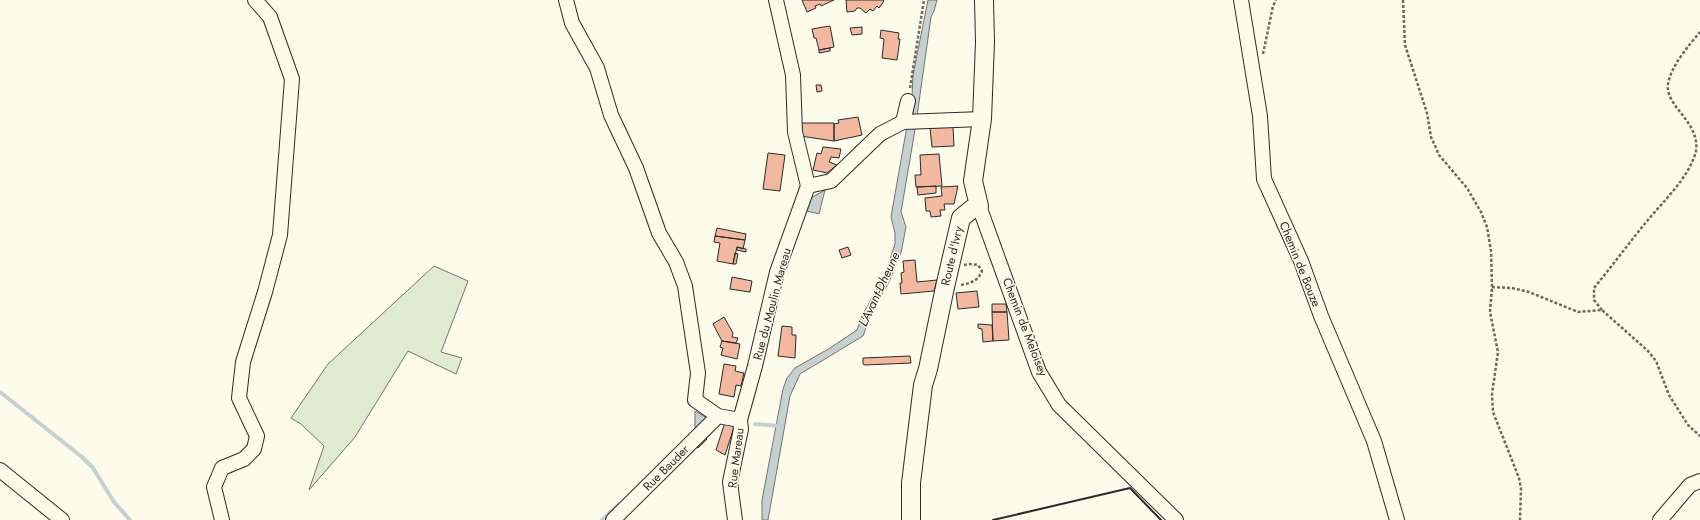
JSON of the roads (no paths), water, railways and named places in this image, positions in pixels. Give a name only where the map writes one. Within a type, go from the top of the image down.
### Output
[{"type":"main road","points":[[979,206],[973,181],[982,119],[985,42],[984,0]]},
{"type":"main road","name":"Route d'Ivry","points":[[911,520],[911,483],[923,385],[928,369],[961,218],[972,209],[979,206]]},
{"type":"street","points":[[222,520],[214,487],[222,468],[244,458],[249,454],[254,449],[257,436],[239,398],[243,362],[266,292],[280,235],[292,79],[270,17],[255,0]]},
{"type":"street","points":[[566,0],[572,23],[598,68],[611,115],[636,168],[659,233],[676,262],[685,286],[698,373],[695,400],[718,416],[740,420]]},
{"type":"street","points":[[776,0],[794,75],[795,132],[808,186],[831,181],[880,134],[909,121],[982,119]]},
{"type":"street","name":"Chemin de Bouze","points":[[1241,0],[1260,116],[1264,179],[1301,261],[1321,316],[1374,441],[1396,520]]},
{"type":"street","points":[[908,101],[909,121]]},
{"type":"street","name":"Rue du Moulin Mareau","points":[[740,420],[757,359],[778,272],[808,186]]},
{"type":"street","name":"Chemin de Meloisey","points":[[979,206],[1021,318],[1039,372],[1059,405],[1176,520]]},
{"type":"street","name":"Rue Bauder","points":[[613,520],[718,416]]},
{"type":"street","name":"Rue Mareau","points":[[735,520],[730,482],[741,429],[740,420]]},
{"type":"street","points":[[0,470],[62,520]]},
{"type":"street","points":[[1660,520],[1690,485],[1700,481]]},
{"type":"water","points":[[928,0],[937,0],[931,17],[917,116],[909,116],[913,75]]},
{"type":"water","name":"L'Avant-Dheune","points":[[916,124],[901,212],[906,227],[901,253],[889,282],[871,314],[863,336],[800,374],[790,396],[768,520],[762,520],[762,500],[783,389],[787,378],[795,368],[830,348],[857,330],[862,316],[885,274],[895,244],[895,233],[891,217],[907,126]]},
{"type":"water","points":[[825,190],[819,214],[807,211],[811,198]]},
{"type":"water","points":[[695,411],[707,418],[695,429]]},
{"type":"waterway","points":[[0,392],[82,457],[93,468],[114,502],[130,520]]},
{"type":"waterway","points":[[755,424],[780,426]]},
{"type":"waterway","points":[[602,520],[619,504]]}]
